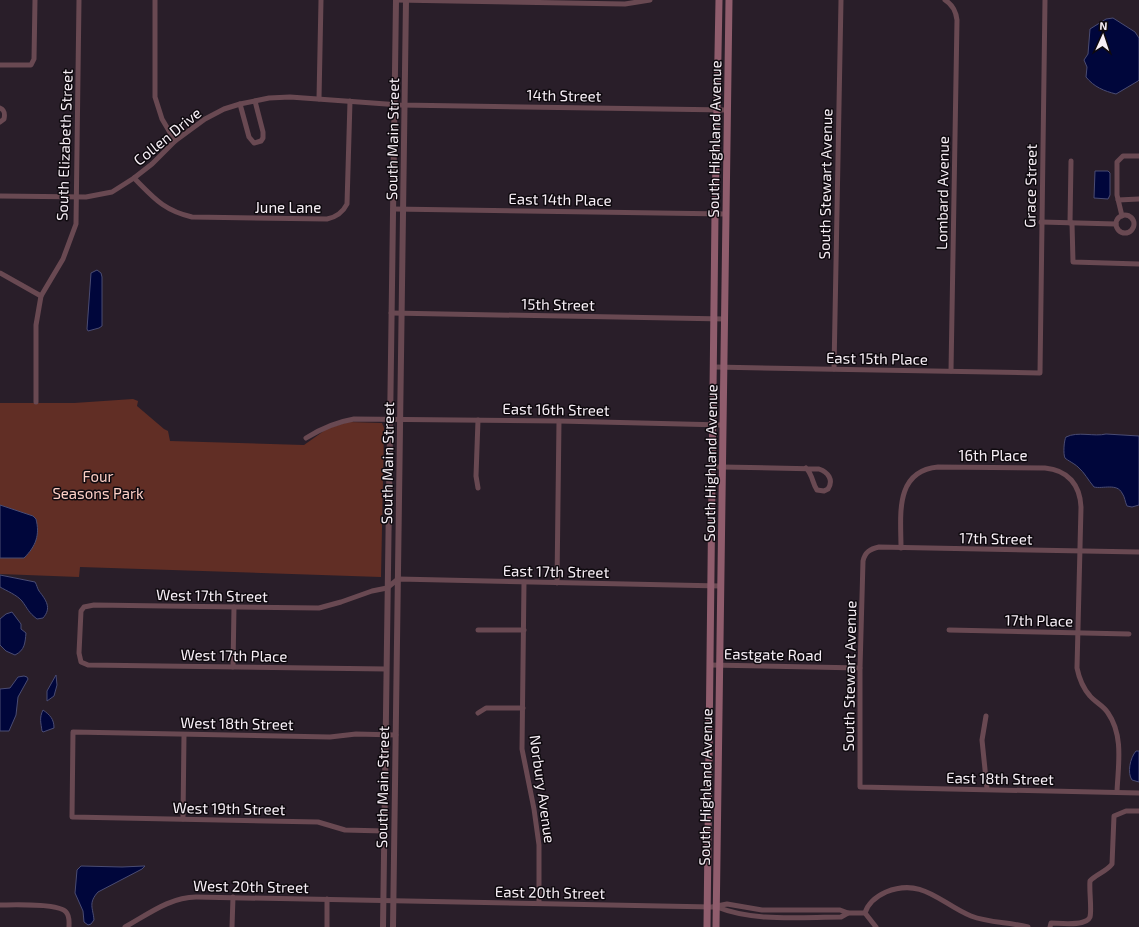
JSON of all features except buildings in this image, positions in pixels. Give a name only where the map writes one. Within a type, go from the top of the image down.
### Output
[{"type":"main road","name":"South Highland Avenue","points":[[707,927],[712,425],[719,0]]},
{"type":"main road","name":"South Highland Avenue","points":[[716,927],[729,0]]},
{"type":"street","points":[[0,65],[30,65],[34,59],[35,0]]},
{"type":"street","name":"South Elizabeth Street","points":[[36,402],[36,325],[41,296],[63,259],[76,224],[79,0]]},
{"type":"street","points":[[156,0],[155,97],[162,119],[175,141]]},
{"type":"street","points":[[319,99],[320,0]]},
{"type":"street","points":[[396,0],[625,4],[650,0]]},
{"type":"street","name":"South Main Street","points":[[383,927],[386,669],[392,584],[400,419],[404,209],[396,0]]},
{"type":"street","name":"South Main Street","points":[[393,927],[396,735],[390,419],[393,208],[406,0]]},
{"type":"street","name":"South Stewart Avenue","points":[[834,369],[841,0]]},
{"type":"street","name":"Lombard Avenue","points":[[945,0],[951,4],[956,14],[951,371]]},
{"type":"street","name":"Grace Street","points":[[1040,373],[1045,0]]},
{"type":"street","name":"Collen Drive","points":[[0,196],[96,196],[112,192],[152,164],[175,141],[205,119],[224,109],[240,104],[276,97],[400,105]]},
{"type":"street","points":[[240,104],[249,137],[254,143],[258,143],[261,141],[263,134],[255,101]]},
{"type":"street","name":"June Lane","points":[[134,178],[160,204],[175,212],[192,217],[327,219],[334,217],[340,213],[347,204],[350,101]]},
{"type":"street","name":"14th Street","points":[[400,105],[727,110]]},
{"type":"street","points":[[0,108],[4,111],[5,115],[4,119],[0,122]]},
{"type":"street","points":[[1122,216],[1116,190],[1118,159],[1125,156],[1139,156]]},
{"type":"street","points":[[1071,161],[1071,223],[1073,262],[1139,264]]},
{"type":"street","points":[[1118,200],[1139,198]]},
{"type":"street","name":"East 14th Place","points":[[393,208],[726,214]]},
{"type":"street","points":[[1116,224],[1122,216]]},
{"type":"street","points":[[1116,224],[1120,231],[1124,233],[1131,231],[1137,225],[1131,218],[1122,216]]},
{"type":"street","points":[[1041,222],[1116,224]]},
{"type":"street","points":[[0,273],[41,296]]},
{"type":"street","name":"15th Street","points":[[392,313],[725,319]]},
{"type":"street","name":"East 15th Place","points":[[714,367],[1040,373]]},
{"type":"street","name":"East 16th Street","points":[[306,438],[318,430],[341,421],[354,419],[559,421],[723,425]]},
{"type":"street","points":[[478,420],[476,476],[478,488]]},
{"type":"street","points":[[558,583],[559,421]]},
{"type":"street","points":[[712,467],[806,468],[819,469],[824,470],[830,480],[831,483],[828,489],[824,491],[817,490],[810,473],[806,468]]},
{"type":"street","name":"16th Place","points":[[901,548],[902,495],[907,485],[917,474],[929,468],[1045,468],[1061,472],[1072,480],[1078,489],[1081,507],[1077,668],[1081,682],[1090,696],[1107,711],[1118,734],[1117,792]]},
{"type":"street","name":"17th Street","points":[[863,564],[865,554],[872,548],[879,547],[1139,552]]},
{"type":"street","name":"South Stewart Avenue","points":[[860,787],[860,668],[863,564]]},
{"type":"street","name":"East 17th Street","points":[[392,584],[524,582],[721,586]]},
{"type":"street","name":"Norbury Avenue","points":[[524,582],[522,749],[534,809],[539,845],[539,904]]},
{"type":"street","name":"West 17th Street","points":[[81,662],[79,653],[80,615],[85,606],[319,608],[392,584]]},
{"type":"street","points":[[233,667],[234,607]]},
{"type":"street","points":[[478,630],[524,630]]},
{"type":"street","name":"17th Place","points":[[949,630],[1129,634]]},
{"type":"street","name":"West 17th Place","points":[[81,662],[88,665],[386,669]]},
{"type":"street","name":"Eastgate Road","points":[[710,665],[860,668]]},
{"type":"street","points":[[478,714],[486,708],[523,708]]},
{"type":"street","points":[[986,716],[982,740],[987,790]]},
{"type":"street","name":"West 18th Street","points":[[72,817],[73,732],[330,737],[351,734],[396,735]]},
{"type":"street","points":[[183,819],[184,735]]},
{"type":"street","name":"East 18th Street","points":[[860,787],[1139,793]]},
{"type":"street","points":[[1050,927],[1051,923],[1080,923],[1086,921],[1090,917],[1090,881],[1108,869],[1112,864],[1114,816],[1126,811],[1139,811]]},
{"type":"street","name":"West 19th Street","points":[[72,817],[318,822],[345,830],[384,831]]},
{"type":"street","points":[[865,913],[868,905],[881,894],[907,888],[924,890],[970,916],[999,923],[1018,924],[1028,927]]},
{"type":"street","points":[[232,927],[233,897]]},
{"type":"street","name":"West 20th Street","points":[[125,927],[182,898],[233,897],[383,901]]},
{"type":"street","points":[[327,899],[327,927]]},
{"type":"street","name":"East 20th Street","points":[[383,901],[716,907]]},
{"type":"street","points":[[716,907],[727,904],[762,910],[840,910],[848,913],[865,913]]},
{"type":"street","points":[[0,905],[56,906],[66,911],[69,924]]},
{"type":"street","points":[[716,907],[762,917],[841,917],[848,913]]},
{"type":"street","points":[[762,910],[762,917]]},
{"type":"street","points":[[790,910],[790,917]]},
{"type":"street","points":[[865,913],[876,927]]},
{"type":"street","points":[[135,921],[138,927]]},
{"type":"green space","name":"Four Seasons Park","points":[[133,399],[138,401],[137,406],[168,431],[170,441],[304,445],[328,428],[349,422],[382,423],[384,428],[381,577],[80,567],[79,577],[0,574],[0,403],[74,403]]},
{"type":"shaded area","points":[[1113,18],[1135,32],[1139,38],[1139,80],[1116,94],[1100,88],[1086,77],[1087,67],[1084,60],[1088,54],[1090,29],[1106,19]]},
{"type":"shaded area","points":[[1095,171],[1108,171],[1110,173],[1110,195],[1108,199],[1094,198]]},
{"type":"shaded area","points":[[97,270],[101,273],[102,277],[102,326],[88,331],[91,273]]},
{"type":"shaded area","points":[[1076,434],[1139,436],[1139,505],[1132,507],[1127,506],[1123,495],[1117,488],[1094,487],[1077,466],[1065,458],[1064,447],[1066,437]]},
{"type":"shaded area","points":[[0,505],[33,516],[36,519],[38,530],[36,540],[32,549],[24,558],[0,558]]},
{"type":"shaded area","points":[[0,575],[35,582],[48,607],[43,618],[37,619],[20,599],[0,587]]},
{"type":"shaded area","points":[[12,612],[21,624],[21,629],[26,633],[23,648],[15,655],[6,651],[0,645],[0,619],[6,614]]},
{"type":"shaded area","points":[[56,675],[57,685],[54,696],[47,701],[47,691]]},
{"type":"shaded area","points":[[24,676],[28,679],[18,697],[16,715],[9,731],[0,731],[0,689],[10,688],[18,677]]},
{"type":"shaded area","points":[[43,710],[51,718],[54,728],[43,732],[41,716]]},
{"type":"shaded area","points":[[1136,751],[1139,751],[1139,782],[1132,780],[1129,770],[1131,761]]},
{"type":"shaded area","points":[[81,866],[145,866],[98,892],[92,903],[94,920],[88,925],[84,922],[83,911],[75,893],[77,870]]}]
